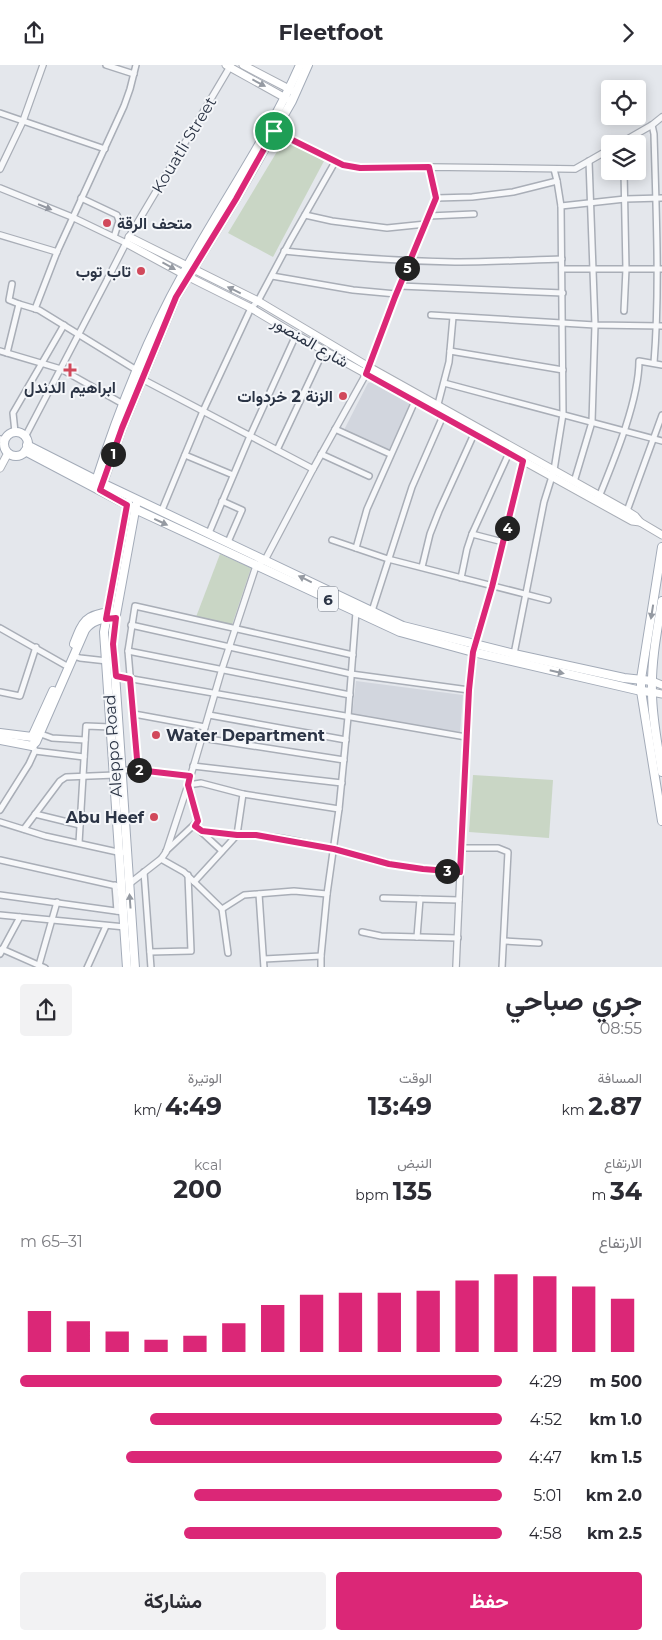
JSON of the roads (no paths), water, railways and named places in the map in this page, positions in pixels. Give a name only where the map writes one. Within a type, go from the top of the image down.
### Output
[{"type":"main road","points":[[243,65],[293,91]]},
{"type":"main road","points":[[293,91],[300,65]]},
{"type":"main road","points":[[98,485],[123,403],[162,313],[274,131],[308,65]]},
{"type":"main road","points":[[229,66],[289,99]]},
{"type":"main road","points":[[190,268],[289,99]]},
{"type":"main road","name":"شارع المنصور","points":[[127,240],[258,301],[415,401],[523,461],[574,482],[632,521],[640,522]]},
{"type":"main road","name":"شارع المنصور","points":[[127,240],[185,276],[251,308],[324,350],[438,404],[553,474],[598,499],[627,511],[640,522],[662,535]]},
{"type":"main road","points":[[98,485],[185,276]]},
{"type":"main road","points":[[15,433],[22,434],[25,437],[26,448],[17,456],[8,453],[2,440],[15,433]]},
{"type":"main road","name":"6","points":[[26,448],[98,485],[131,507],[256,567],[358,609],[372,611],[403,626],[474,649],[514,654],[624,678],[652,681]]},
{"type":"main road","points":[[0,468],[8,453]]},
{"type":"main road","name":"6","points":[[98,485],[162,510],[265,560],[400,632],[652,693]]},
{"type":"main road","name":"Aleppo Road","points":[[123,853],[104,632],[106,616],[134,498]]},
{"type":"main road","name":"Aleppo Road","points":[[127,967],[125,927],[120,912],[123,853],[122,770],[113,644],[131,507]]},
{"type":"main road","points":[[662,547],[660,577],[641,679],[641,691],[662,821]]},
{"type":"main road","points":[[662,601],[654,650],[652,681],[654,722],[662,772]]},
{"type":"main road","points":[[0,733],[32,737],[66,665],[85,619],[96,614],[106,616],[117,615]]},
{"type":"main road","points":[[0,740],[34,748],[88,625],[106,616]]},
{"type":"main road","points":[[652,681],[662,685]]},
{"type":"main road","points":[[652,693],[662,694]]},
{"type":"main road","name":"Aleppo Road","points":[[122,885],[135,967]]},
{"type":"street","points":[[0,169],[23,121],[43,65]]},
{"type":"street","points":[[106,65],[134,74]]},
{"type":"street","points":[[35,309],[72,217],[124,106],[136,65]]},
{"type":"street","name":"Kouatli Street","points":[[108,278],[127,240],[229,66]]},
{"type":"street","points":[[0,113],[105,149]]},
{"type":"street","points":[[635,135],[662,117]]},
{"type":"street","points":[[652,125],[654,134],[659,269],[659,326],[654,363]]},
{"type":"street","points":[[274,131],[335,162],[360,168],[575,169],[601,154]]},
{"type":"street","points":[[574,482],[592,422],[595,325],[589,161]]},
{"type":"street","points":[[162,510],[203,411],[251,308],[258,301],[335,162]]},
{"type":"street","points":[[166,852],[222,669],[256,567],[265,560],[368,370],[396,294],[436,198],[429,167]]},
{"type":"street","points":[[514,654],[544,502],[553,474],[563,414],[561,206],[558,181],[554,169]]},
{"type":"street","points":[[624,180],[626,269],[624,311]]},
{"type":"street","points":[[436,198],[472,197],[513,192],[558,181]]},
{"type":"street","name":"شارع المنصور","points":[[0,189],[127,240]]},
{"type":"street","points":[[81,198],[116,214],[119,219],[116,234]]},
{"type":"street","points":[[561,206],[625,199],[662,198]]},
{"type":"street","points":[[429,216],[474,214]]},
{"type":"street","points":[[305,215],[332,221],[387,228],[426,224]]},
{"type":"street","points":[[0,235],[57,252]]},
{"type":"street","points":[[284,251],[336,257],[410,261],[457,262],[562,259]]},
{"type":"street","points":[[562,269],[659,269]]},
{"type":"street","points":[[272,276],[353,290],[396,294]]},
{"type":"street","points":[[25,437],[108,278]]},
{"type":"street","points":[[12,284],[9,300],[35,309],[138,371]]},
{"type":"street","points":[[400,286],[563,293]]},
{"type":"street","points":[[19,304],[2,353],[42,362],[61,369],[123,403]]},
{"type":"street","points":[[432,315],[595,325],[659,326]]},
{"type":"street","points":[[435,412],[444,383],[450,351],[453,317]]},
{"type":"street","points":[[15,433],[13,413],[64,325]]},
{"type":"street","points":[[209,533],[296,335]]},
{"type":"street","points":[[278,451],[324,350]]},
{"type":"street","points":[[450,351],[563,370]]},
{"type":"street","points":[[598,499],[623,431],[639,378],[639,361],[662,365]]},
{"type":"street","points":[[142,379],[313,469]]},
{"type":"street","points":[[444,383],[662,441]]},
{"type":"street","points":[[356,548],[367,509],[415,401]]},
{"type":"street","points":[[627,511],[662,415]]},
{"type":"street","points":[[372,611],[412,487],[443,417]]},
{"type":"street","points":[[335,429],[390,455]]},
{"type":"street","points":[[422,567],[430,534],[474,434]]},
{"type":"street","points":[[461,578],[472,534],[509,453]]},
{"type":"street","points":[[322,454],[369,476]]},
{"type":"street","points":[[185,455],[233,475]]},
{"type":"street","points":[[456,967],[466,737],[474,649],[492,587],[523,461]]},
{"type":"street","points":[[222,501],[242,511],[228,542]]},
{"type":"street","points":[[472,534],[503,542]]},
{"type":"street","points":[[332,540],[388,559],[548,600]]},
{"type":"street","points":[[138,770],[128,651],[135,606],[352,655]]},
{"type":"street","points":[[321,967],[327,894],[342,783],[352,655],[358,609]]},
{"type":"street","points":[[131,625],[351,674],[469,690]]},
{"type":"street","points":[[0,628],[66,665]]},
{"type":"street","points":[[0,692],[20,696],[36,647]]},
{"type":"street","points":[[128,651],[350,695]]},
{"type":"street","points":[[74,656],[107,661]]},
{"type":"street","points":[[116,676],[466,737]]},
{"type":"street","points":[[134,714],[205,727]]},
{"type":"street","points":[[209,715],[346,740]]},
{"type":"street","points":[[79,843],[86,726],[112,727]]},
{"type":"street","points":[[41,734],[52,738],[85,740]]},
{"type":"street","points":[[0,809],[29,764],[34,748],[32,737]]},
{"type":"street","points":[[202,737],[344,760]]},
{"type":"street","points":[[34,748],[84,757]]},
{"type":"street","points":[[193,766],[342,783]]},
{"type":"street","points":[[24,829],[60,781],[66,777],[115,775],[122,770],[190,776]]},
{"type":"street","points":[[188,785],[200,783],[243,794],[339,809]]},
{"type":"street","points":[[0,860],[122,885],[161,859],[166,852],[195,826],[198,821],[188,785]]},
{"type":"street","points":[[194,882],[237,835],[243,794]]},
{"type":"street","points":[[35,814],[80,825]]},
{"type":"street","points":[[0,823],[123,853]]},
{"type":"street","points":[[195,826],[222,851]]},
{"type":"street","points":[[202,831],[256,835],[334,849],[389,864],[460,872]]},
{"type":"street","points":[[462,848],[498,848],[508,852],[502,967]]},
{"type":"street","points":[[161,859],[188,875],[222,909],[228,953]]},
{"type":"street","points":[[144,872],[151,967]]},
{"type":"street","points":[[150,952],[191,951],[188,875]]},
{"type":"street","points":[[222,909],[244,895],[294,891],[327,894]]},
{"type":"street","points":[[259,894],[264,967]]},
{"type":"street","points":[[0,895],[120,912]]},
{"type":"street","points":[[383,898],[459,900]]},
{"type":"street","points":[[417,937],[420,899]]},
{"type":"street","points":[[39,965],[57,902]]},
{"type":"street","points":[[0,915],[125,927]]},
{"type":"street","points":[[20,917],[1,952],[45,967]]},
{"type":"street","points":[[87,967],[106,925]]},
{"type":"street","points":[[362,932],[381,936],[458,938]]},
{"type":"street","points":[[504,941],[539,943]]},
{"type":"street","points":[[264,959],[321,956]]},
{"type":"place","name":"متحف الرقة","points":[[107,223]]},
{"type":"place","name":"تاب توب","points":[[141,271]]},
{"type":"place","name":"ابراهيم الدندل","points":[[70,370]]},
{"type":"place","name":"الزنة 2 خردوات","points":[[343,396]]},
{"type":"place","name":"Water Department","points":[[156,735]]},
{"type":"place","name":"Abu Heef","points":[[154,817]]}]
